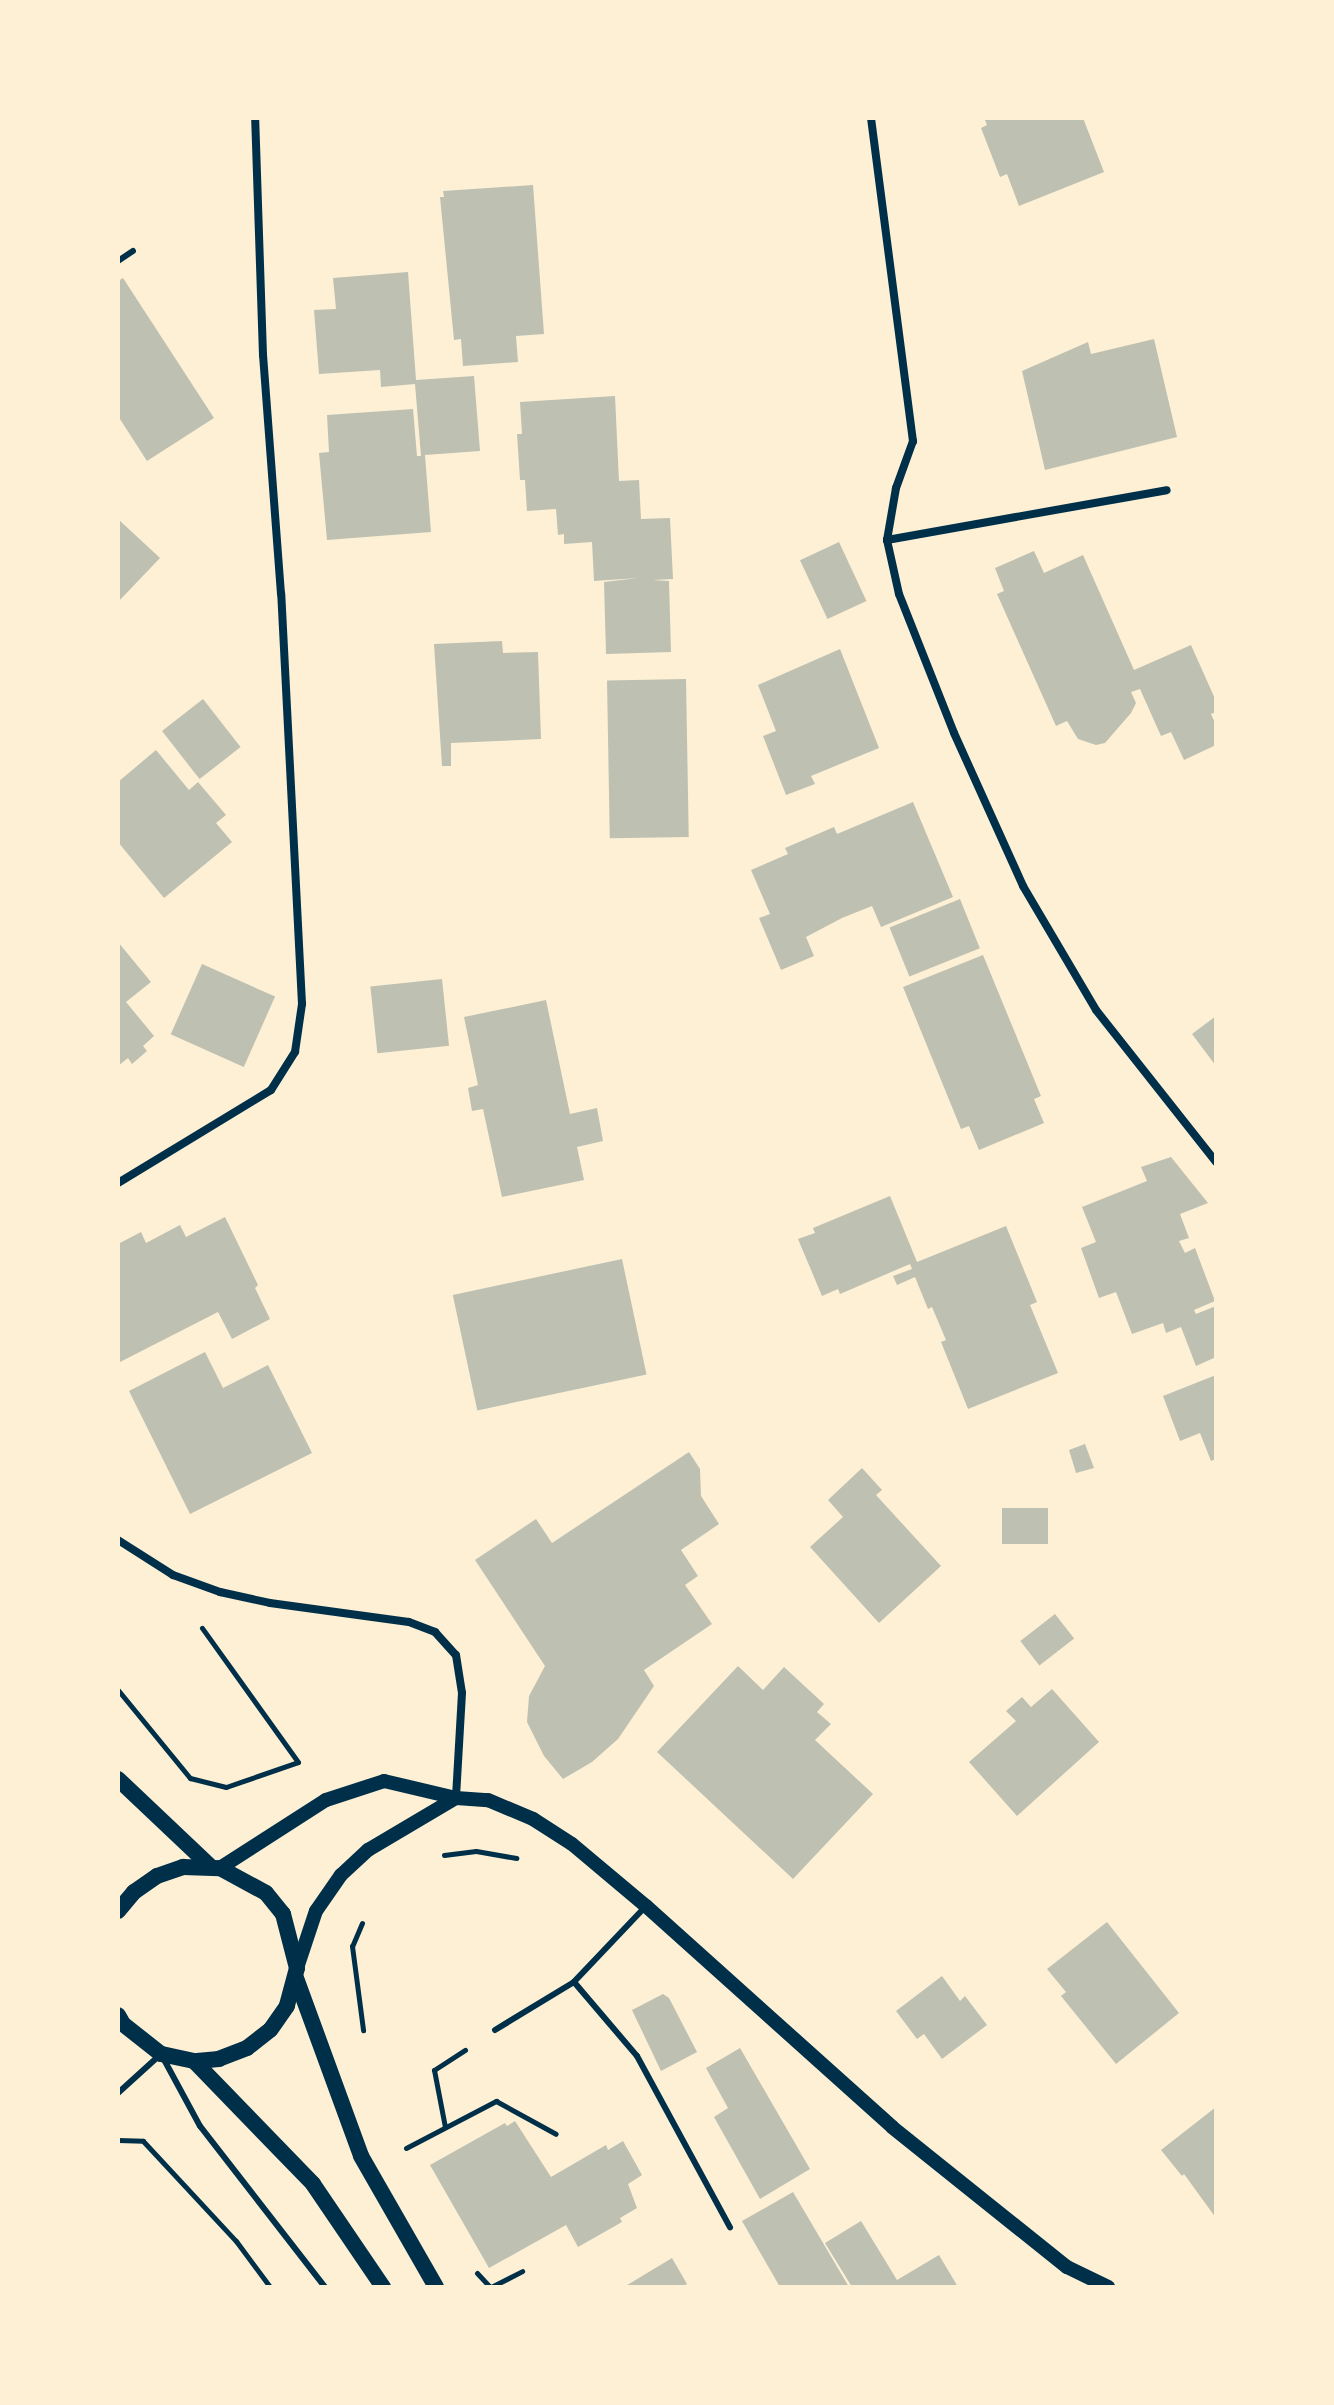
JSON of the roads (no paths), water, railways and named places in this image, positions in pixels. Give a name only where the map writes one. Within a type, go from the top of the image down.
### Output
[{"type":"main road","points":[[118,1779],[216,1868],[266,1893],[283,1914],[296,1973],[361,2156],[436,2287]]},
{"type":"main road","points":[[118,1911],[134,1892],[157,1876],[183,1867],[216,1868]]},
{"type":"main road","points":[[118,2015],[123,2024],[161,2054],[194,2061],[219,2059],[247,2048],[270,2030],[287,2006],[296,1973]]},
{"type":"main road","points":[[194,2061],[313,2184],[383,2287]]},
{"type":"street","points":[[118,1183],[271,1090],[295,1052],[302,1004],[281,594],[263,355],[255,118]]},
{"type":"street","points":[[871,118],[913,441],[896,488],[887,540],[899,594],[954,733],[1023,886],[1096,1010],[1216,1162]]},
{"type":"street","points":[[887,540],[1167,490]]},
{"type":"street","points":[[118,1540],[173,1575],[220,1592],[409,1622],[435,1632],[456,1655],[462,1693],[456,1798]]},
{"type":"street","points":[[216,1868],[326,1800],[384,1781],[456,1798],[488,1800],[533,1819],[572,1844],[646,1906],[892,2127],[1067,2267],[1108,2287]]},
{"type":"street","points":[[296,1973],[316,1911],[341,1875],[368,1850],[456,1798]]},
{"type":"lane","points":[[118,261],[133,251]]},
{"type":"lane","points":[[495,2030],[574,1982],[646,1906]]},
{"type":"lane","points":[[574,1982],[637,2056],[730,2227]]},
{"type":"lane","points":[[118,2093],[161,2054],[200,2126],[267,2217],[325,2287]]}]
